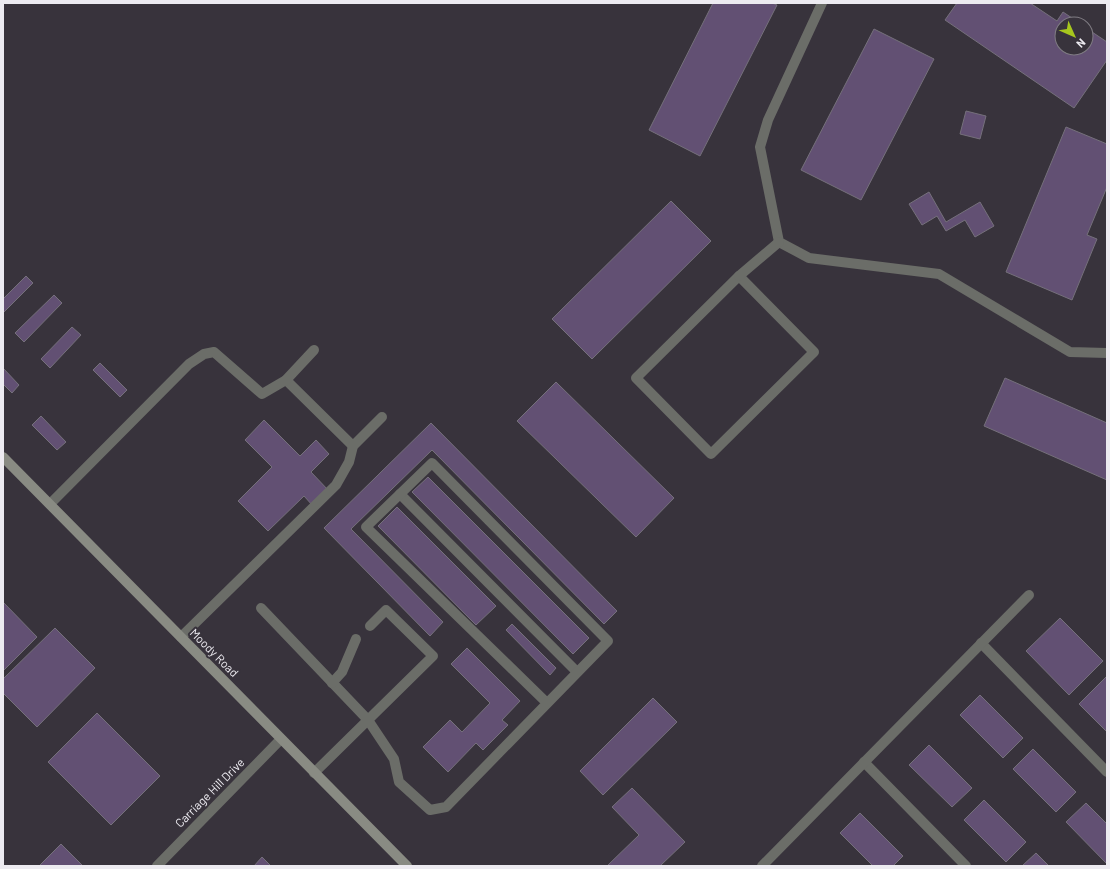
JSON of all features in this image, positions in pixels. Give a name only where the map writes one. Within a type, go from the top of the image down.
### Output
[{"type":"main road","name":"Moody Road","points":[[3,457],[407,866]]},
{"type":"street","points":[[779,242],[760,147],[768,120],[822,3]]},
{"type":"street","points":[[739,276],[814,352],[710,454],[636,378],[739,276],[779,242]]},
{"type":"street","points":[[779,242],[809,258],[939,274],[1070,352],[1107,353]]},
{"type":"street","points":[[50,504],[189,364],[204,354],[214,352],[262,394],[286,380],[314,350]]},
{"type":"street","points":[[286,380],[353,446]]},
{"type":"street","points":[[181,637],[336,485],[349,462],[353,446],[382,417]]},
{"type":"street","points":[[261,608],[368,720],[394,760],[399,782],[430,810],[446,807],[608,641],[432,463],[366,528],[547,703]]},
{"type":"street","points":[[400,494],[577,672]]},
{"type":"street","points":[[762,866],[981,642],[1029,595]]},
{"type":"street","points":[[314,773],[433,656],[386,610],[370,626]]},
{"type":"street","points":[[332,683],[342,672],[356,639]]},
{"type":"street","points":[[981,642],[1107,772]]},
{"type":"street","name":"Carriage Hill Drive","points":[[157,866],[281,739]]},
{"type":"street","points":[[864,762],[966,866]]},
{"type":"building","points":[[713,3],[772,3],[777,5],[700,156],[649,130]]},
{"type":"building","points":[[957,3],[1030,3],[1054,19],[1054,56],[1094,56],[1094,33],[1107,42],[1107,60],[1074,108],[945,20]]},
{"type":"building","points":[[1063,12],[1069,16],[1060,16]]},
{"type":"building","points":[[874,29],[934,59],[861,200],[801,170]]},
{"type":"building","points":[[966,111],[986,116],[980,139],[960,134]]},
{"type":"building","points":[[1066,127],[1107,144],[1107,187],[1087,235],[1097,239],[1072,300],[1006,272]]},
{"type":"building","points":[[929,192],[946,222],[980,202],[994,226],[975,237],[965,220],[946,231],[937,216],[922,225],[909,204]]},
{"type":"building","points":[[671,201],[711,241],[592,359],[552,319]]},
{"type":"building","points":[[26,276],[33,283],[3,313],[3,299]]},
{"type":"building","points":[[54,295],[62,303],[24,342],[15,333]]},
{"type":"building","points":[[72,327],[81,335],[50,368],[41,359]]},
{"type":"building","points":[[100,363],[127,390],[120,397],[93,370]]},
{"type":"building","points":[[3,368],[19,385],[12,393],[3,384]]},
{"type":"building","points":[[1005,378],[1107,423],[1107,480],[984,426]]},
{"type":"building","points":[[556,382],[674,498],[636,537],[517,421]]},
{"type":"building","points":[[41,416],[66,442],[57,450],[32,425]]},
{"type":"building","points":[[264,420],[300,456],[316,440],[329,454],[311,472],[329,491],[313,506],[304,496],[268,531],[238,501],[272,467],[245,440]]},
{"type":"building","points":[[431,423],[617,611],[604,624],[432,450],[351,529],[443,622],[430,636],[324,528]]},
{"type":"building","points":[[428,477],[589,638],[573,654],[412,492]]},
{"type":"building","points":[[397,507],[496,606],[476,625],[378,526]]},
{"type":"building","points":[[3,602],[37,637],[3,671]]},
{"type":"building","points":[[1060,618],[1103,661],[1069,695],[1026,651]]},
{"type":"building","points":[[512,624],[556,668],[550,675],[506,630]]},
{"type":"building","points":[[55,628],[95,668],[37,727],[3,693],[3,679]]},
{"type":"building","points":[[467,648],[520,701],[502,720],[508,725],[483,750],[476,743],[448,772],[423,747],[450,720],[462,732],[490,703],[451,664]]},
{"type":"building","points":[[1107,676],[1107,732],[1079,704]]},
{"type":"building","points":[[980,695],[1023,738],[1003,758],[960,715]]},
{"type":"building","points":[[653,698],[677,722],[603,795],[580,771]]},
{"type":"building","points":[[97,713],[160,776],[111,825],[48,762]]},
{"type":"building","points":[[929,745],[972,788],[952,807],[909,765]]},
{"type":"building","points":[[1033,749],[1076,792],[1056,812],[1013,769]]},
{"type":"building","points":[[632,788],[685,842],[660,866],[607,866],[639,835],[612,807]]},
{"type":"building","points":[[984,800],[1026,842],[1006,862],[964,820]]},
{"type":"building","points":[[1086,803],[1107,824],[1107,864],[1066,822]]},
{"type":"building","points":[[860,813],[903,856],[893,866],[873,866],[840,833]]},
{"type":"building","points":[[61,844],[83,866],[39,866]]},
{"type":"building","points":[[1036,853],[1049,866],[1022,866]]},
{"type":"building","points":[[262,857],[271,866],[254,866]]}]
